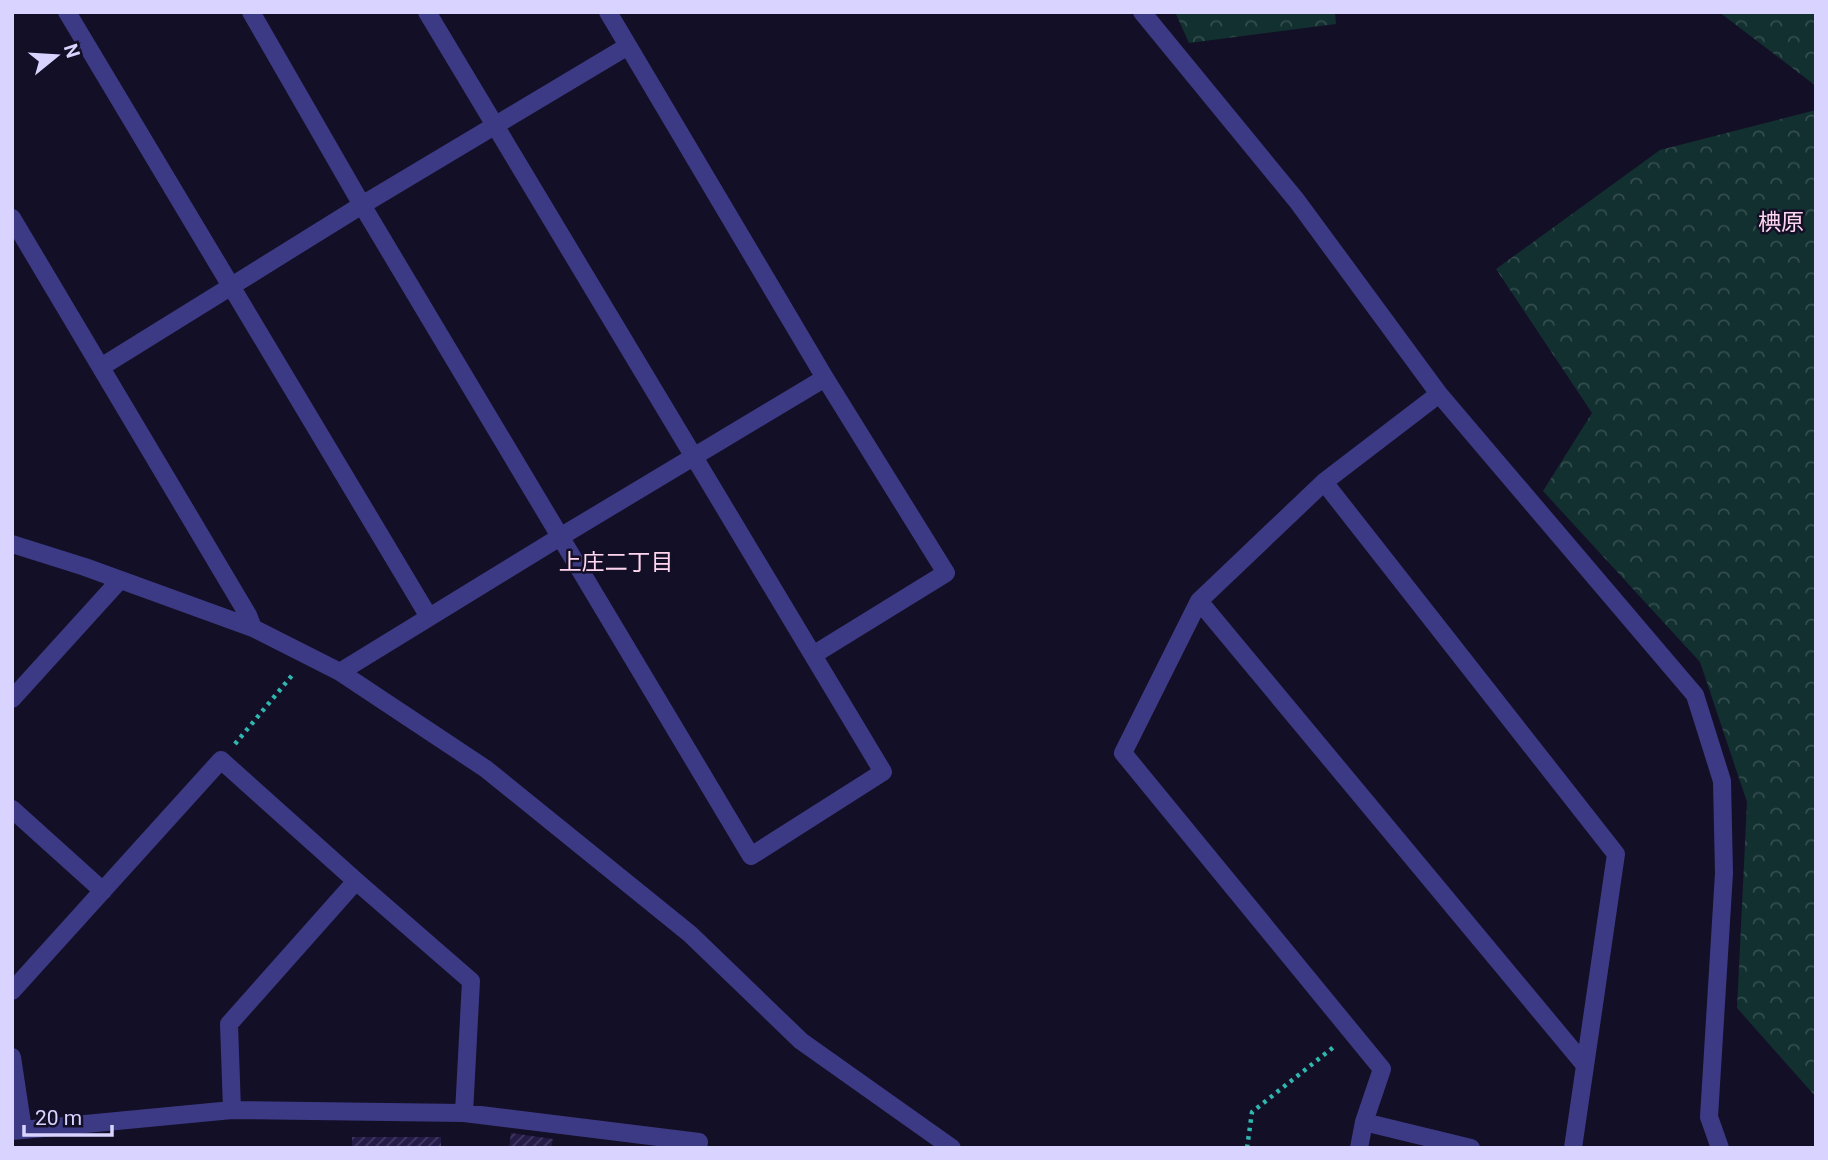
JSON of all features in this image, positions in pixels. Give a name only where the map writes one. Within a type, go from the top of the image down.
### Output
[{"type":"street","points":[[67,12],[429,617]]},
{"type":"street","points":[[251,12],[362,205],[751,856],[883,772],[427,12]]},
{"type":"street","points":[[608,12],[825,378],[946,573],[813,654]]},
{"type":"street","points":[[1142,12],[1297,201],[1439,394],[1695,695],[1722,781],[1724,873],[1709,1117],[1720,1148]]},
{"type":"street","points":[[101,367],[362,205],[628,47]]},
{"type":"street","points":[[12,218],[248,615],[253,628]]},
{"type":"street","points":[[340,672],[825,378]]},
{"type":"street","points":[[1359,1148],[1364,1122],[1382,1069],[1123,753],[1199,601],[1324,482],[1439,394]]},
{"type":"street","points":[[1324,482],[1616,854],[1573,1148]]},
{"type":"street","points":[[12,544],[253,628],[340,672],[486,769],[690,934],[801,1041],[952,1148]]},
{"type":"street","points":[[12,699],[120,580]]},
{"type":"street","points":[[1199,601],[1584,1064]]},
{"type":"street","points":[[12,991],[221,760],[471,981],[464,1113]]},
{"type":"street","points":[[12,809],[103,891]]},
{"type":"street","points":[[232,1110],[229,1024],[356,881]]},
{"type":"street","points":[[12,1057],[17,1131],[232,1110],[464,1113],[699,1142],[698,1148]]},
{"type":"street","points":[[1364,1122],[1471,1148]]},
{"type":"path","points":[[221,760],[308,656]]},
{"type":"path","points":[[1247,1148],[1252,1112],[1352,1032]]},
{"type":"green space","points":[[1175,12],[1335,12],[1336,24],[1189,43]]},
{"type":"green space","points":[[1719,12],[1816,12],[1816,86]]},
{"type":"green space","points":[[1816,110],[1816,1097],[1737,1008],[1747,802],[1700,662],[1543,491],[1592,413],[1496,269],[1660,150]]},
{"type":"building","points":[[511,1133],[553,1139],[551,1148],[509,1148]]},
{"type":"building","points":[[352,1137],[441,1137],[441,1148],[352,1148]]},
{"type":"district","name":"椣原","points":[[1781,222]]},
{"type":"district","name":"上庄二丁目","points":[[616,562]]}]
